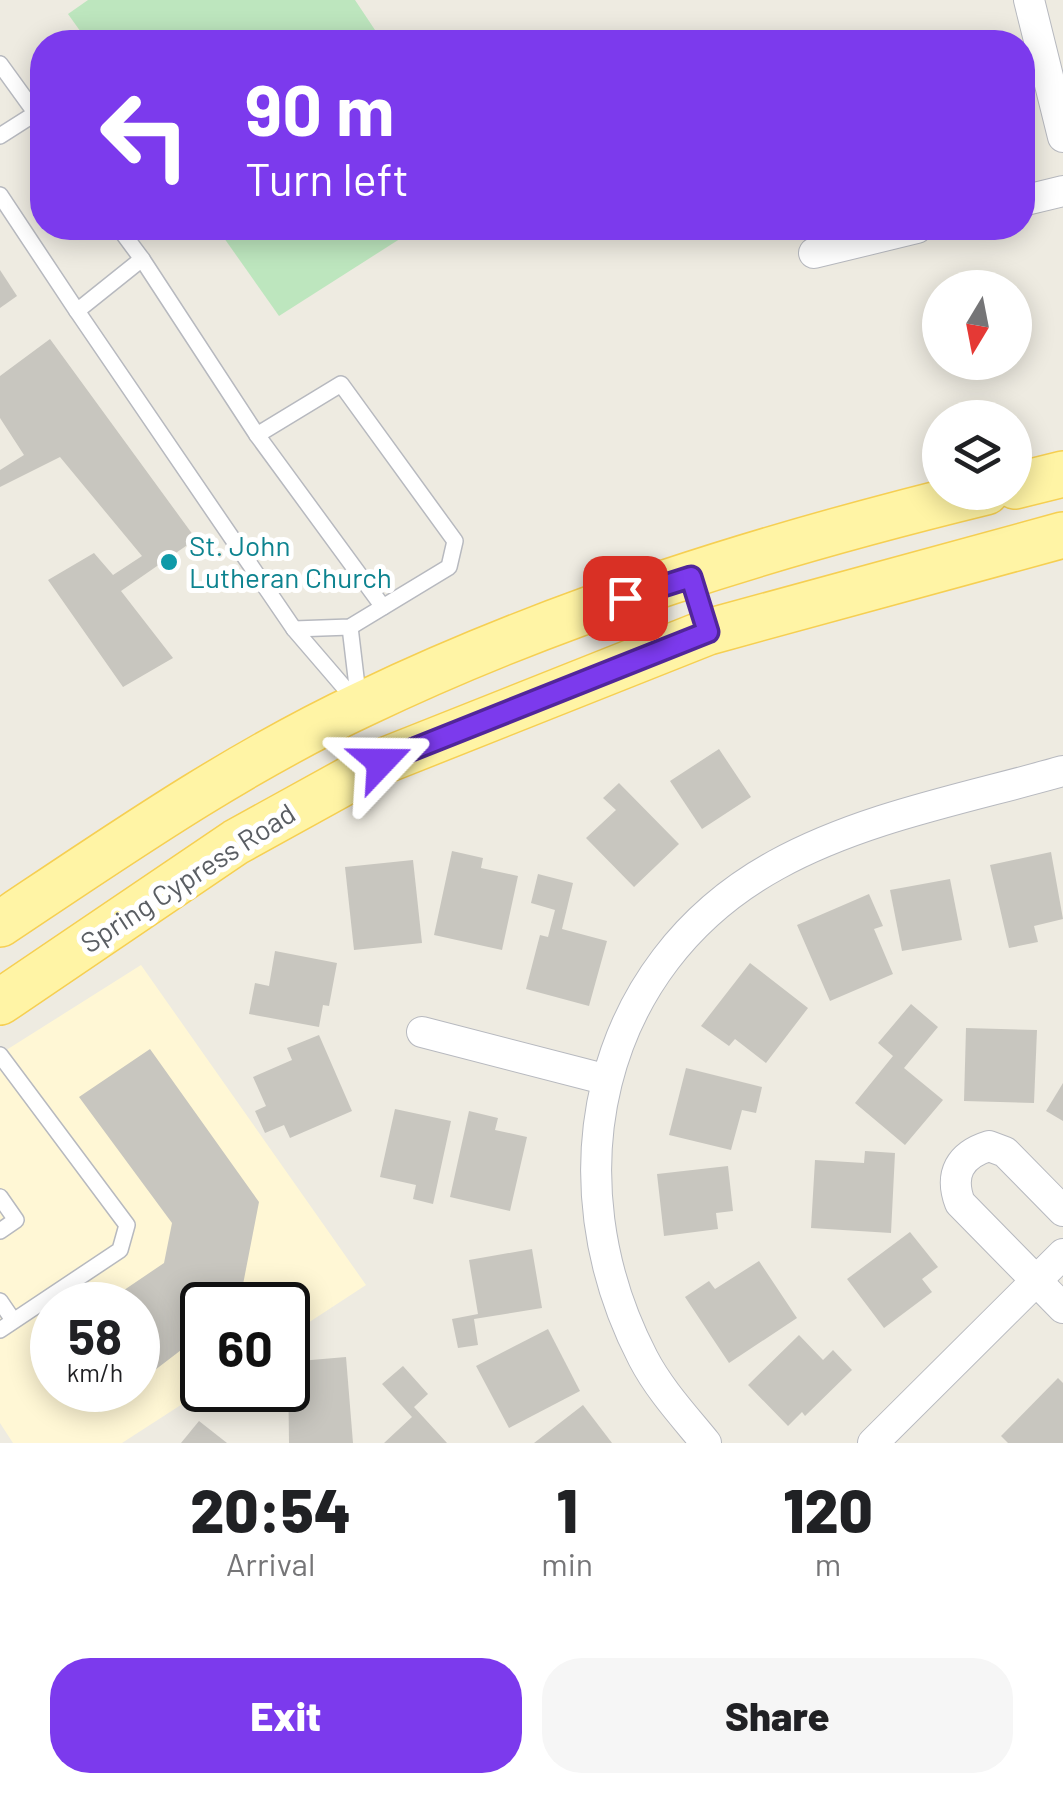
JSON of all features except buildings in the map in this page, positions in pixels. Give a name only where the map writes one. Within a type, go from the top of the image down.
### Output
[{"type":"main road","points":[[1032,482],[1063,474]]},
{"type":"main road","points":[[0,924],[132,835],[360,705],[526,630],[834,529],[922,508]]},
{"type":"main road","name":"Spring Cypress Road","points":[[0,1002],[236,842],[381,762],[708,632],[1063,535]]},
{"type":"main road","points":[[691,577],[708,632]]},
{"type":"main road","points":[[360,705],[381,762]]},
{"type":"street","points":[[1029,0],[1063,137]]},
{"type":"street","points":[[1035,198],[1063,191]]},
{"type":"street","points":[[814,253],[868,240]]},
{"type":"street","points":[[706,1443],[644,1360],[607,1266],[597,1211],[596,1153],[604,1079],[645,990],[668,955],[706,916],[775,865],[844,834],[1063,771]]},
{"type":"street","points":[[422,1032],[604,1079]]},
{"type":"street","points":[[1063,1211],[1005,1152],[989,1146],[970,1152],[960,1164],[953,1185],[960,1203],[1063,1308]]},
{"type":"street","points":[[873,1443],[1063,1254]]},
{"type":"lane","points":[[0,64],[30,105]]},
{"type":"lane","points":[[0,136],[30,121]]},
{"type":"lane","points":[[0,195],[294,630],[360,705]]},
{"type":"lane","points":[[128,240],[258,435],[383,607]]},
{"type":"lane","points":[[76,312],[142,259]]},
{"type":"lane","points":[[258,435],[342,384],[455,541],[449,567],[350,628],[294,630]]},
{"type":"lane","points":[[350,628],[360,705]]},
{"type":"lane","points":[[0,1055],[7,1079],[127,1225],[120,1250],[7,1325],[0,1302]]},
{"type":"lane","points":[[0,1197],[16,1220],[0,1231]]},
{"type":"shaded area","points":[[141,965],[366,1285],[310,1322],[310,1282],[180,1282],[180,1406],[122,1443],[13,1443],[0,1423],[0,1054]]},
{"type":"green space","points":[[88,0],[355,0],[375,30],[79,30],[68,14]]},
{"type":"green space","points":[[225,240],[398,240],[279,316]]},
{"type":"place","name":"St. John Lutheran Church","points":[[169,562]]},
{"type":"route","points":[[381,762],[708,632],[691,577],[625,598]]}]
